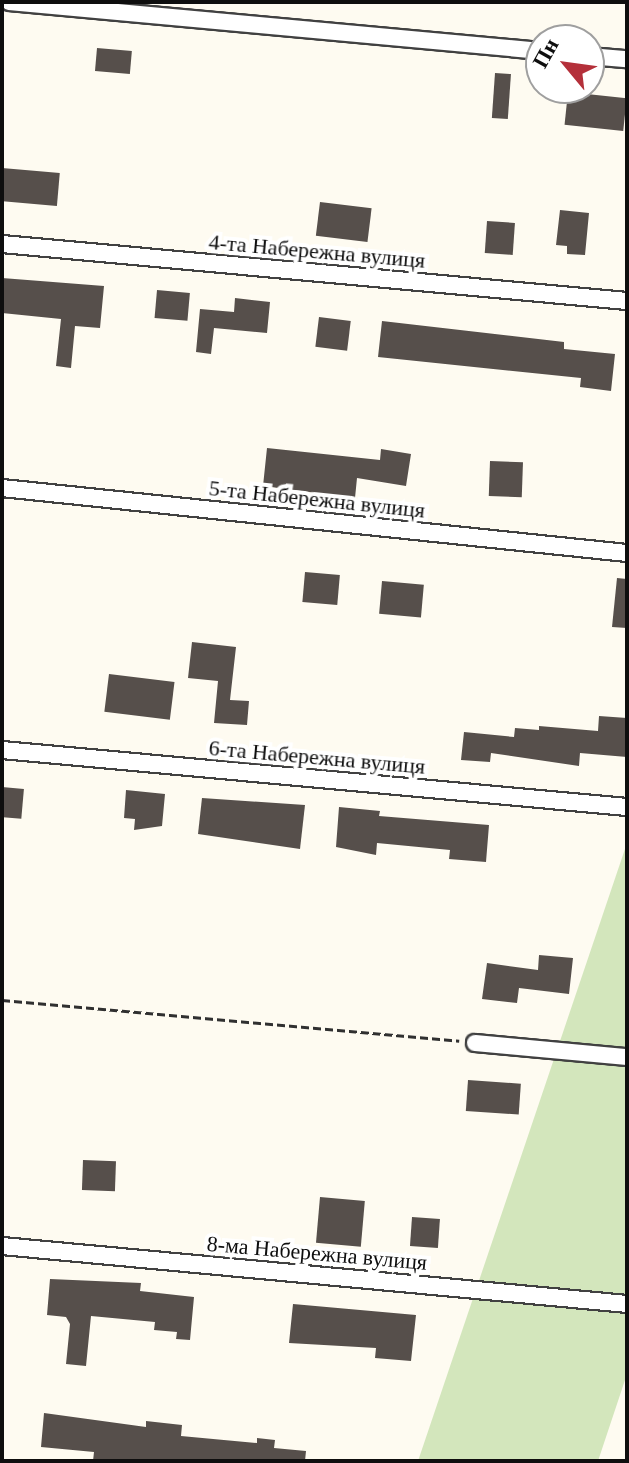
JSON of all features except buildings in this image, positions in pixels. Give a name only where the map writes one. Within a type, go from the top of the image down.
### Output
[{"type":"street","points":[[9,2],[525,50]]},
{"type":"street","points":[[605,57],[627,59]]},
{"type":"street","name":"4-та Набережна вулиця","points":[[2,244],[627,301]]},
{"type":"street","name":"5-та Набережна вулиця","points":[[2,488],[627,553]]},
{"type":"street","name":"6-та Набережна вулиця","points":[[2,750],[627,807]]},
{"type":"street","points":[[475,1043],[627,1057]]},
{"type":"street","name":"8-ма Набережна вулиця","points":[[2,1246],[627,1304]]},
{"type":"path","points":[[2,1000],[475,1043]]},
{"type":"green space","points":[[627,843],[627,1374],[598,1461],[418,1461]]}]
